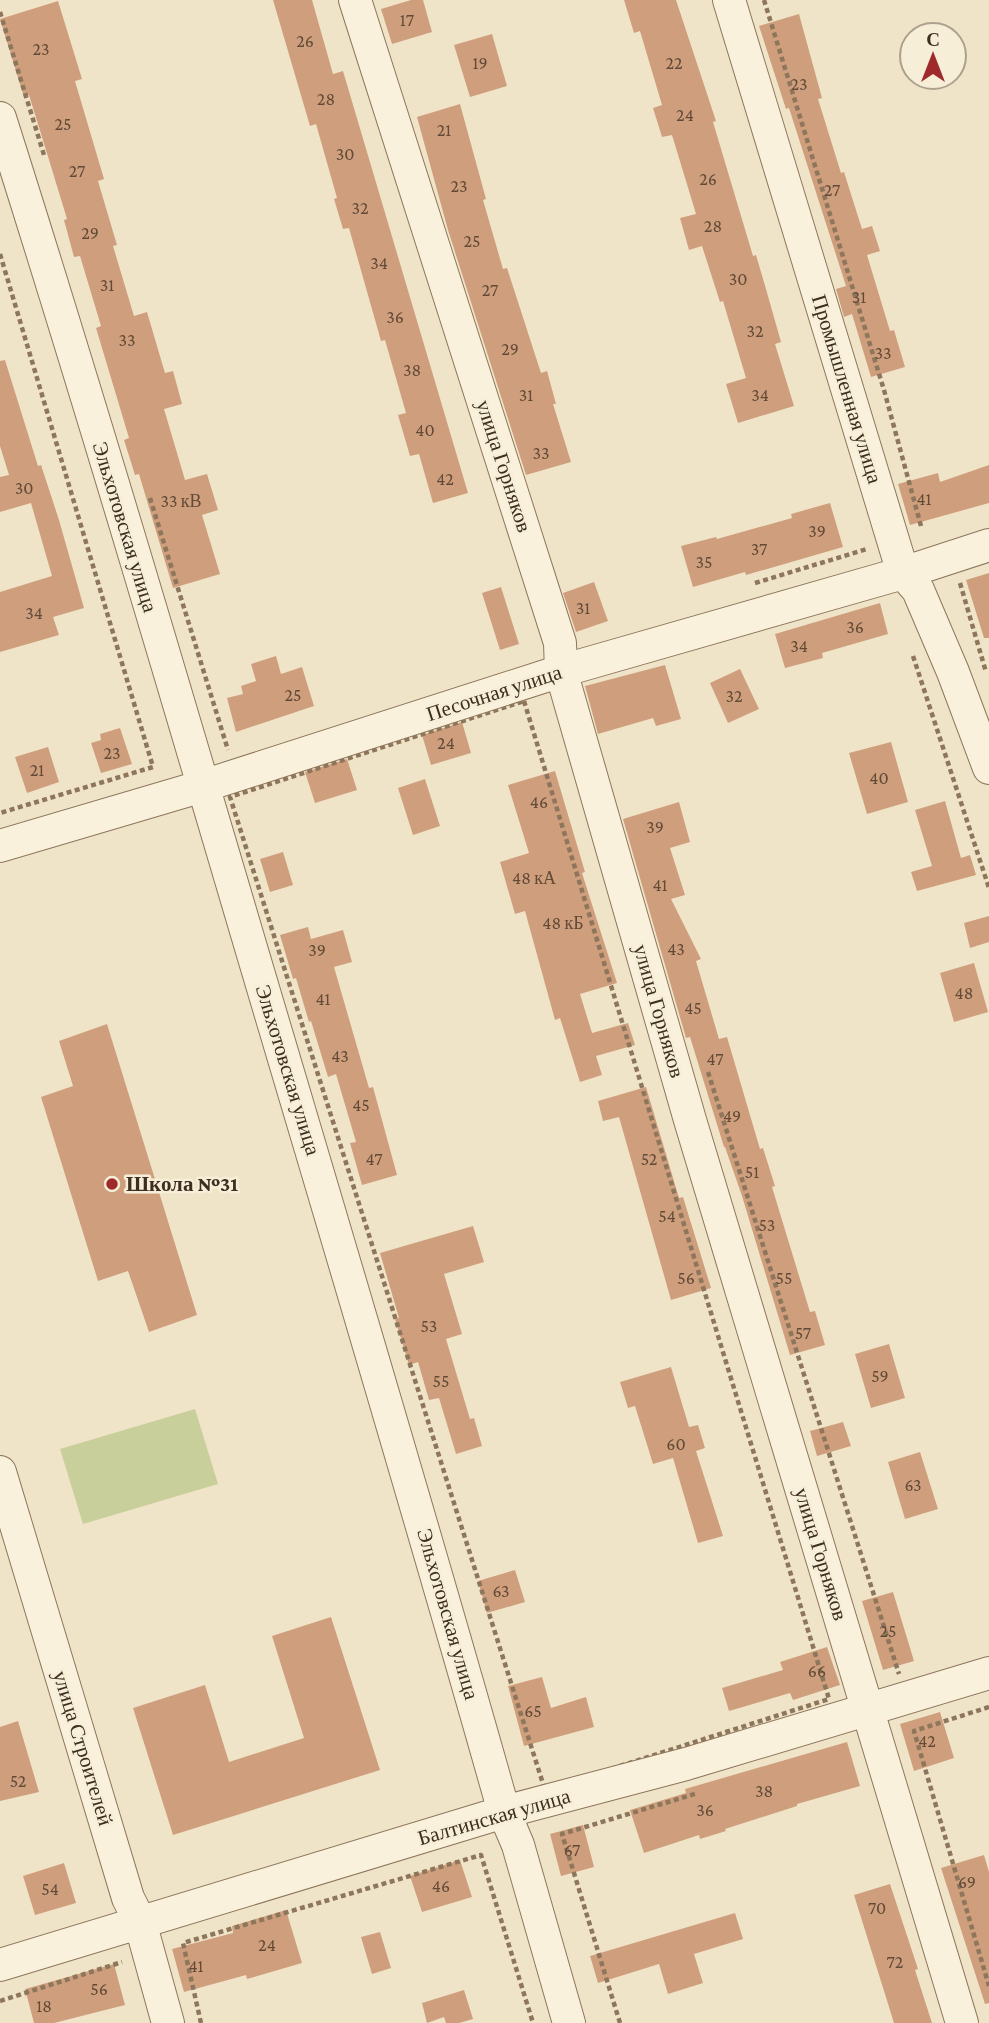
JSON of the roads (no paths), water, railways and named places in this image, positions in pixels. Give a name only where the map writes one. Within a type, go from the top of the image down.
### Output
[{"type":"street","name":"улица Горняков","points":[[355,0],[560,643],[561,671],[690,1120],[962,2023]]},
{"type":"street","name":"Промышленная улица","points":[[729,0],[903,573],[918,590],[953,672],[989,768]]},
{"type":"street","name":"Эльхотовская улица","points":[[0,118],[203,786],[434,1562],[504,1812],[518,1845],[569,2023]]},
{"type":"street","name":"Песочная улица","points":[[0,846],[203,786],[561,671],[903,573],[989,545]]},
{"type":"street","name":"улица Строителей","points":[[0,1472],[128,1898],[140,1922],[168,2023]]},
{"type":"street","name":"Балтинская улица","points":[[0,1965],[504,1812],[686,1764],[989,1673]]},
{"type":"place","name":"Школа №31","points":[[112,1184]]}]
